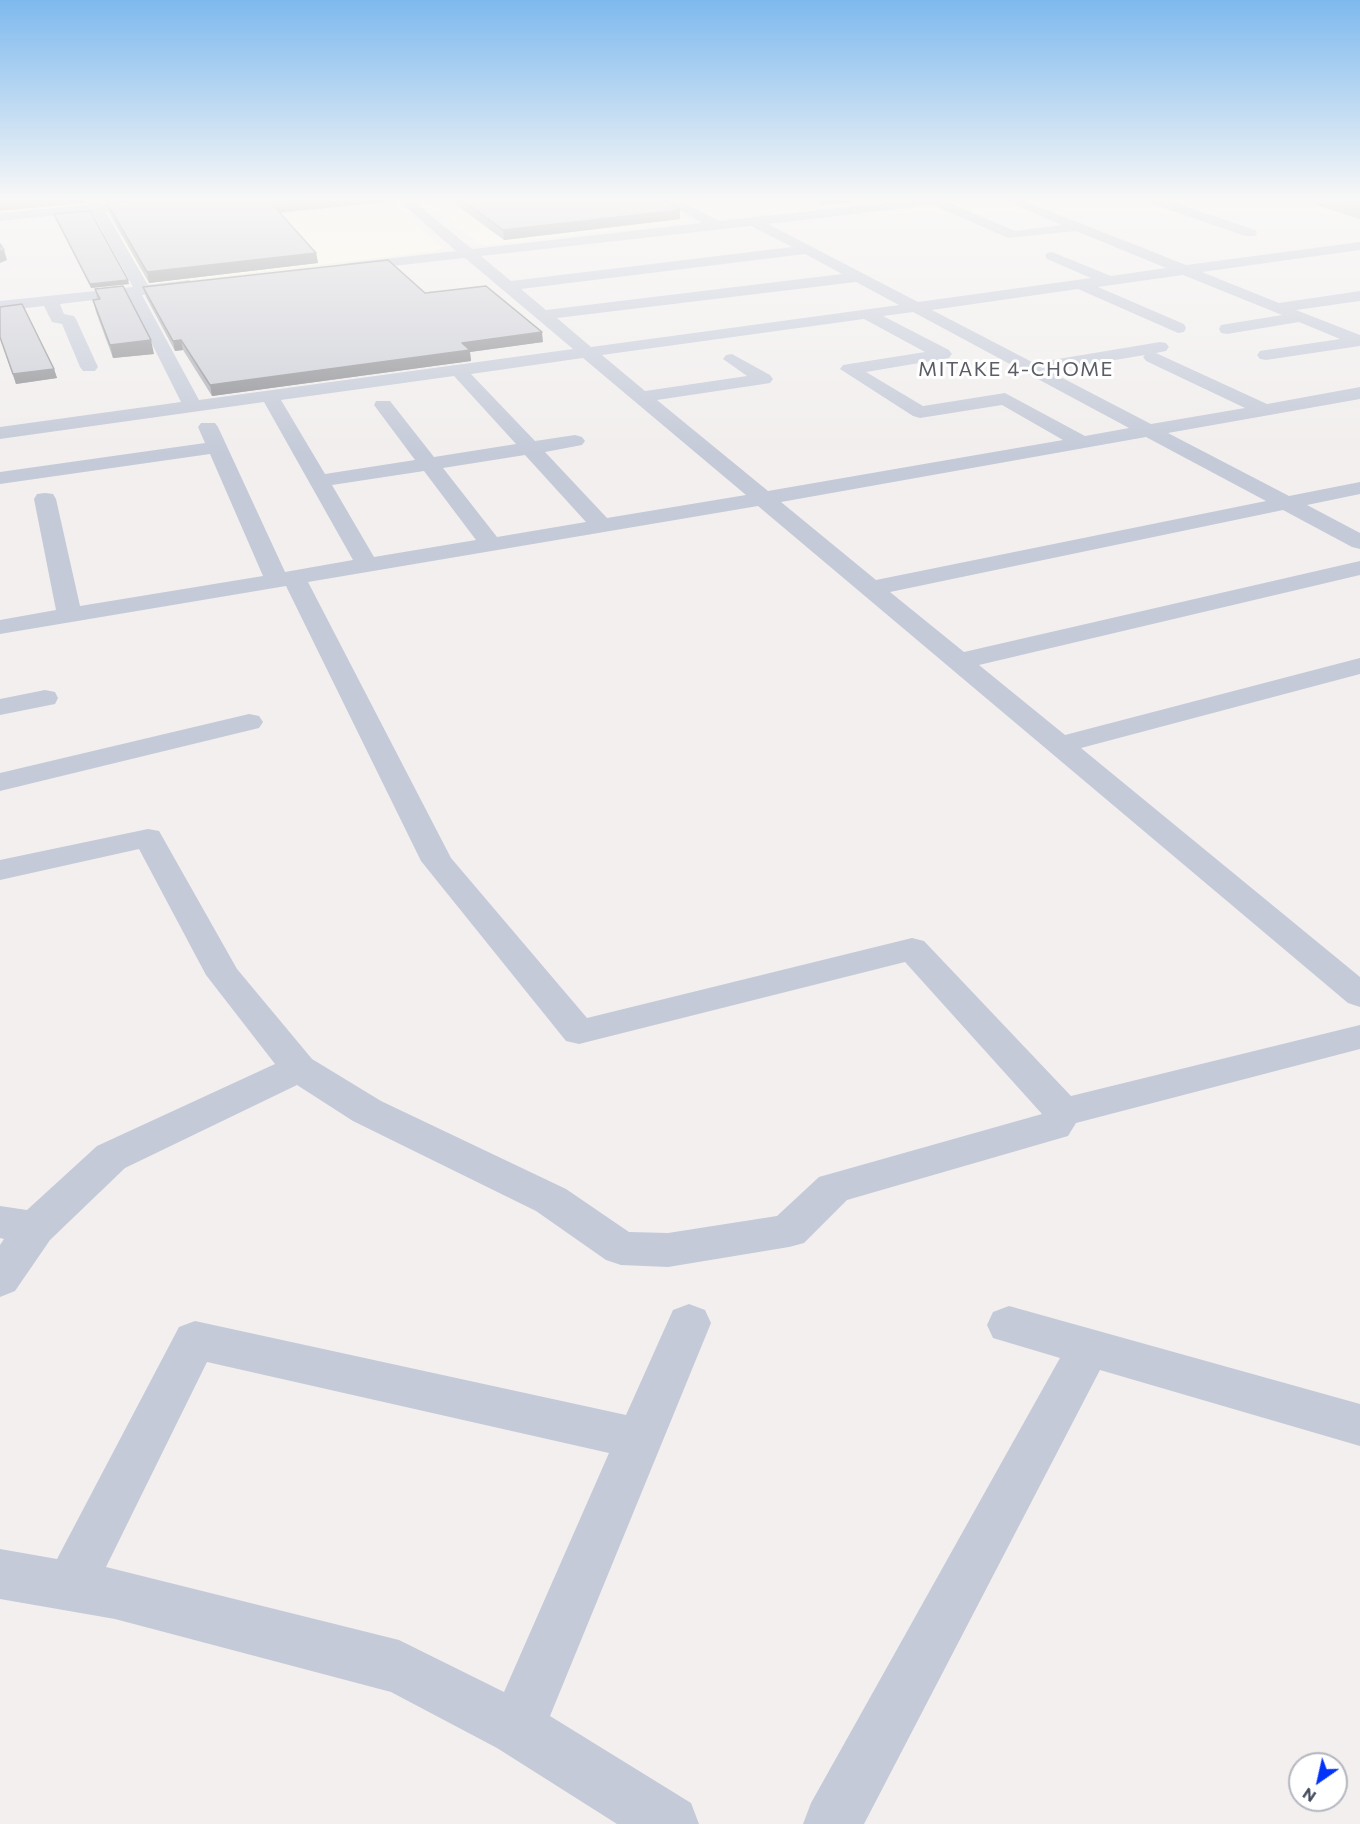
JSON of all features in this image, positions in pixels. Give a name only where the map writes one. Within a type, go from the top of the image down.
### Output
[{"type":"street","points":[[134,284],[285,579],[437,861],[579,1032],[912,949],[1064,1112]]},
{"type":"street","points":[[0,306],[201,284]]},
{"type":"street","points":[[508,284],[1360,995]]},
{"type":"street","points":[[510,286],[525,284]]},
{"type":"street","points":[[545,315],[799,284]]},
{"type":"street","points":[[871,284],[1360,542]]},
{"type":"street","points":[[0,433],[270,398],[1087,284]]},
{"type":"street","points":[[1220,284],[1360,341]]},
{"type":"street","points":[[1081,285],[1178,328]]},
{"type":"street","points":[[1279,308],[1360,296]]},
{"type":"street","points":[[51,300],[58,319],[68,319],[89,367]]},
{"type":"street","points":[[868,315],[943,354],[849,369],[920,412],[1005,399],[1082,442]]},
{"type":"street","points":[[1227,329],[1302,317]]},
{"type":"street","points":[[1266,355],[1360,341]]},
{"type":"street","points":[[1029,369],[1156,352],[1267,411]]},
{"type":"street","points":[[643,397],[764,379],[732,359]]},
{"type":"street","points":[[459,371],[602,526]]},
{"type":"street","points":[[0,627],[766,498],[1360,393]]},
{"type":"street","points":[[270,398],[367,564]]},
{"type":"street","points":[[383,405],[492,545]]},
{"type":"street","points":[[319,481],[575,441]]},
{"type":"street","points":[[0,478],[217,447]]},
{"type":"street","points":[[873,588],[1360,488]]},
{"type":"street","points":[[45,499],[70,616]]},
{"type":"street","points":[[961,661],[1360,568]]},
{"type":"street","points":[[1061,745],[1360,666]]},
{"type":"street","points":[[0,707],[45,698]]},
{"type":"street","points":[[0,782],[249,722]]},
{"type":"street","points":[[0,870],[148,838],[223,975],[299,1068],[367,1111],[550,1200],[621,1248],[668,1250],[789,1231],[833,1188],[1054,1126],[1064,1112],[1360,1037]]},
{"type":"street","points":[[0,1279],[17,1225],[111,1157],[299,1068]]},
{"type":"street","points":[[517,1728],[689,1323]]},
{"type":"street","points":[[1009,1325],[1360,1425]]},
{"type":"street","points":[[70,1586],[195,1340],[640,1439]]},
{"type":"street","points":[[832,1824],[1089,1348]]},
{"type":"street","points":[[0,1574],[116,1594],[399,1667],[517,1728],[670,1824]]},
{"type":"building","points":[[169,284],[415,284],[425,293],[486,286],[542,332],[462,343],[470,350],[210,385],[181,340],[173,341],[143,287]]},
{"type":"building","points":[[123,286],[151,340],[110,345],[93,300],[100,299],[95,289]]},
{"type":"building","points":[[22,304],[54,369],[13,374],[0,337],[0,307]]},
{"type":"district","name":"MITAKE 4-CHOME","points":[[1016,369]]}]
